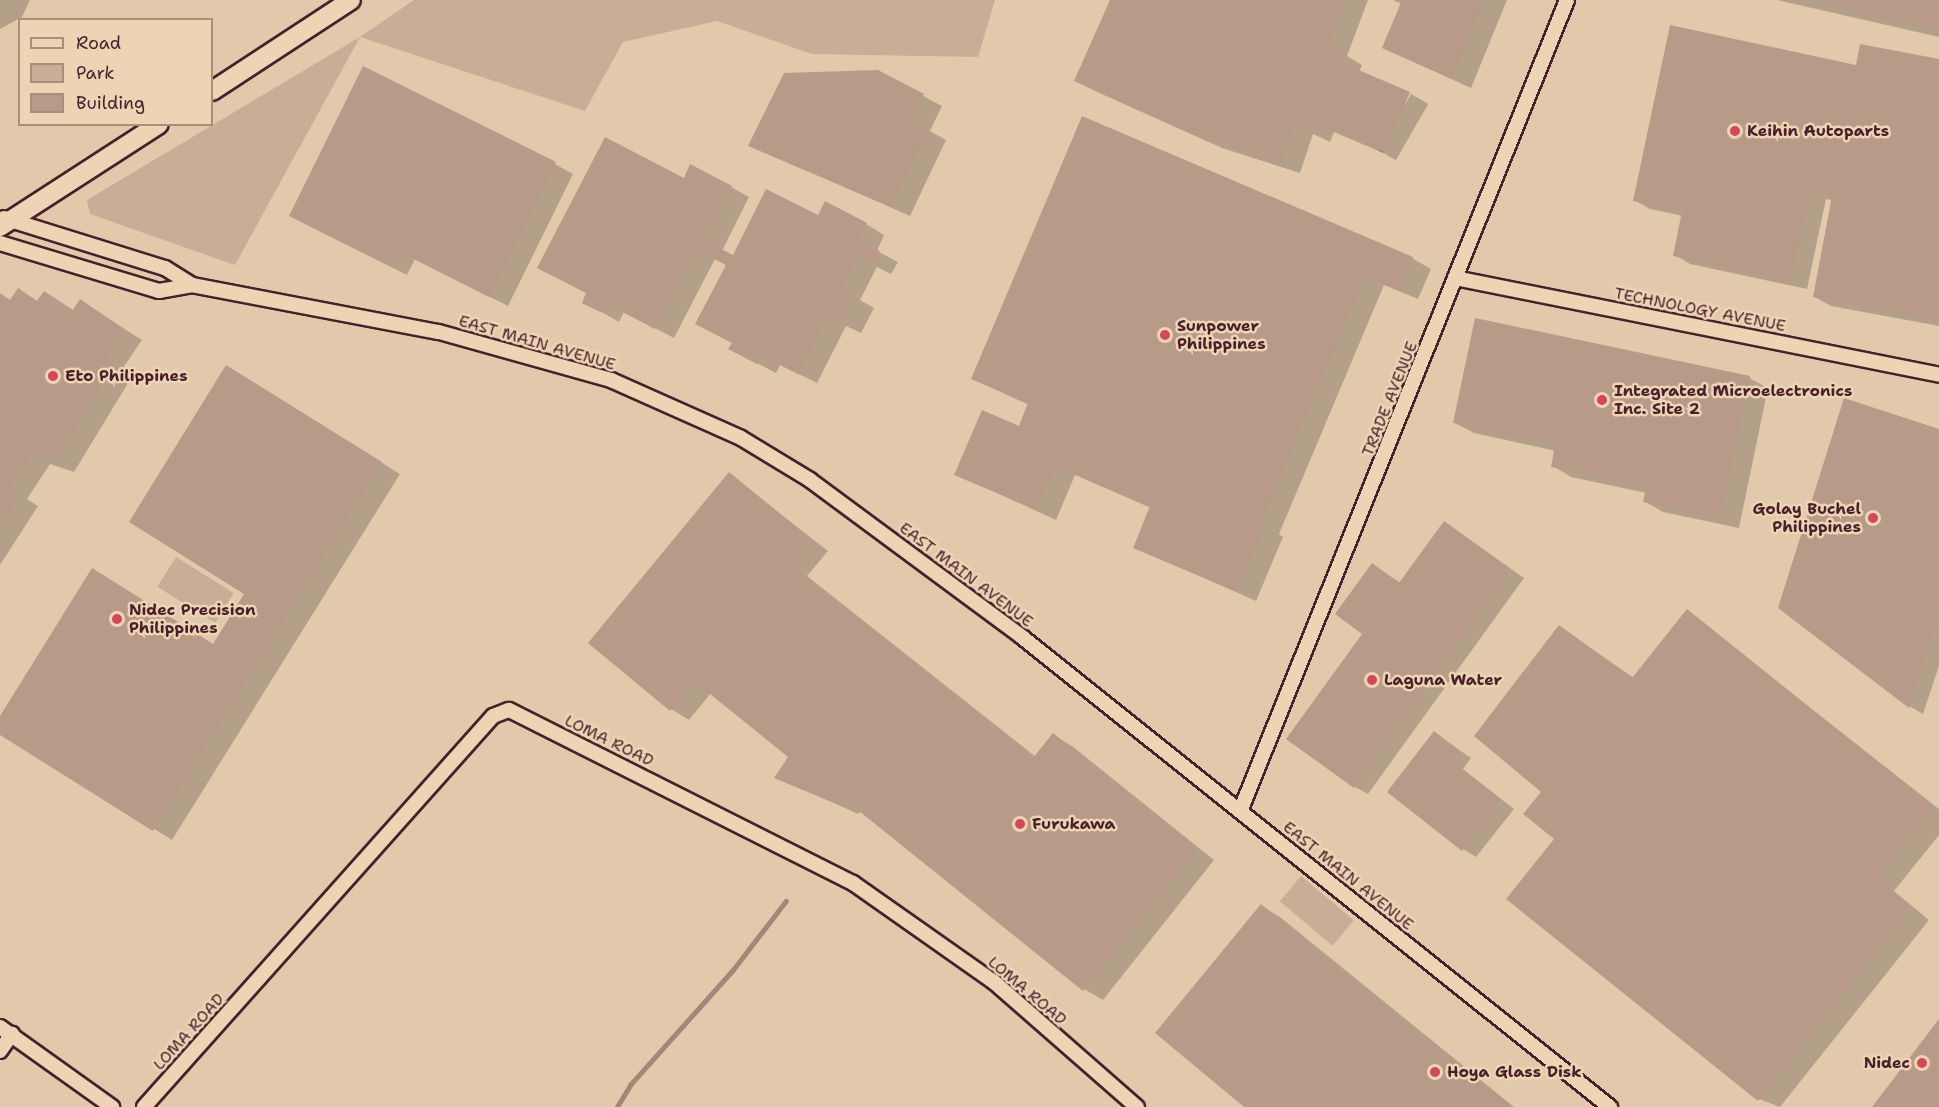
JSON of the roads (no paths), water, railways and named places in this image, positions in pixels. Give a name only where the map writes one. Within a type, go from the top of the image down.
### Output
[{"type":"main road","points":[[213,90],[351,0]]},
{"type":"main road","points":[[4,221],[156,126]]},
{"type":"street","name":"TRADE AVENUE","points":[[1241,809],[1567,0]]},
{"type":"street","name":"EAST MAIN AVENUE","points":[[4,221],[165,268],[192,285],[450,335],[611,380],[741,438],[810,480],[1022,637],[1241,809],[1483,1009],[1610,1107]]},
{"type":"street","name":"EAST MAIN AVENUE","points":[[0,243],[159,291],[192,285]]},
{"type":"street","name":"TECHNOLOGY AVENUE","points":[[1455,278],[1939,375]]},
{"type":"street","name":"LOMA ROAD","points":[[144,1107],[493,716],[509,710],[853,883],[994,982],[1137,1107]]},
{"type":"street","points":[[0,1051],[6,1031],[112,1107]]},
{"type":"waterway","points":[[617,1107],[630,1085],[732,971],[786,901]]},
{"type":"place","name":"Keihin Autoparts","points":[[1735,131]]},
{"type":"place","name":"Sunpower Philippines","points":[[1165,335]]},
{"type":"place","name":"Eto Philippines","points":[[53,376]]},
{"type":"place","name":"Integrated Microelectronics Inc. Site 2","points":[[1602,400]]},
{"type":"place","name":"Golay Buchel Philippines","points":[[1873,518]]},
{"type":"place","name":"Nidec Precision Philippines","points":[[117,619]]},
{"type":"place","name":"Laguna Water","points":[[1372,680]]},
{"type":"place","name":"Furukawa","points":[[1020,824]]},
{"type":"place","name":"Nidec","points":[[1922,1063]]},
{"type":"place","name":"Hoya Glass Disk","points":[[1435,1072]]}]
